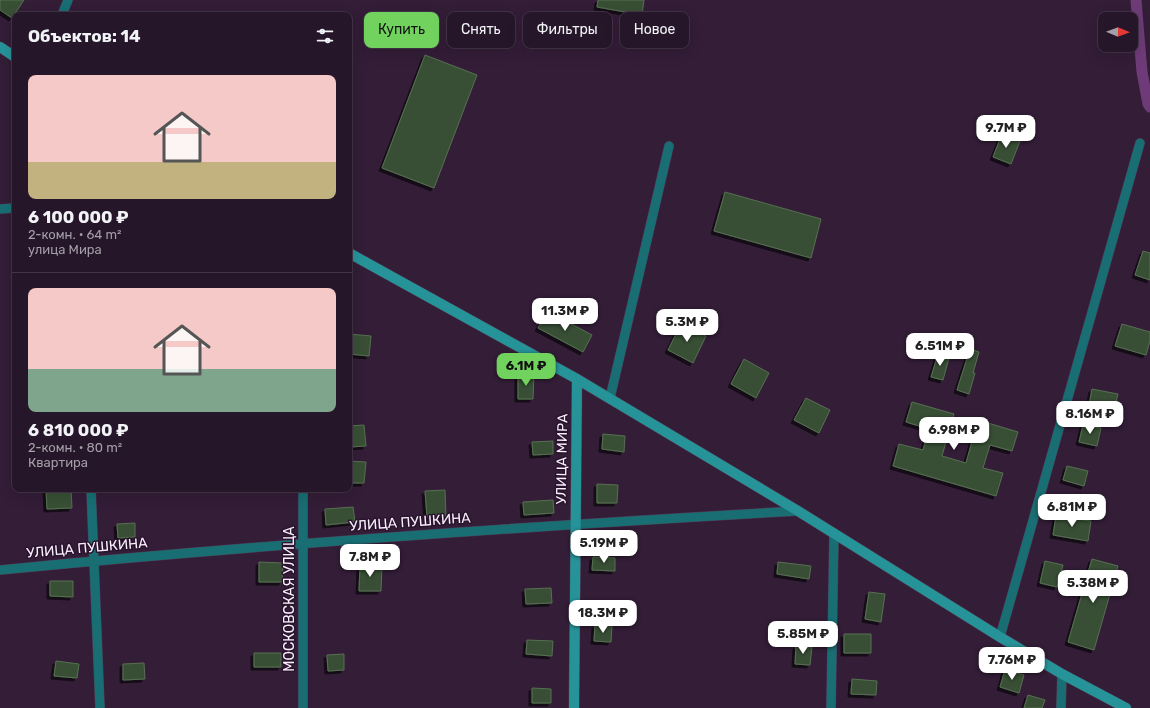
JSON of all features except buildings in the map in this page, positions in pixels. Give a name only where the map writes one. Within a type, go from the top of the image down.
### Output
[{"type":"main road","points":[[0,48],[12,56]]},
{"type":"main road","points":[[352,255],[610,398],[798,511],[1000,637],[1062,674],[1126,708]]},
{"type":"main road","name":"УЛИЦА МИРА","points":[[574,708],[577,379]]},
{"type":"street","points":[[63,12],[68,0]]},
{"type":"street","points":[[1000,637],[1140,143]]},
{"type":"street","points":[[610,398],[669,146]]},
{"type":"street","points":[[0,209],[12,208]]},
{"type":"street","points":[[91,492],[100,708]]},
{"type":"street","name":"МОСКОВСКАЯ УЛИЦА","points":[[302,492],[304,708]]},
{"type":"street","name":"УЛИЦА ПУШКИНА","points":[[0,570],[302,544],[576,524],[798,511]]},
{"type":"street","points":[[831,708],[834,534]]},
{"type":"street","points":[[1061,708],[1062,674]]},
{"type":"waterway","points":[[1136,0],[1142,72],[1148,104],[1150,107]]}]
